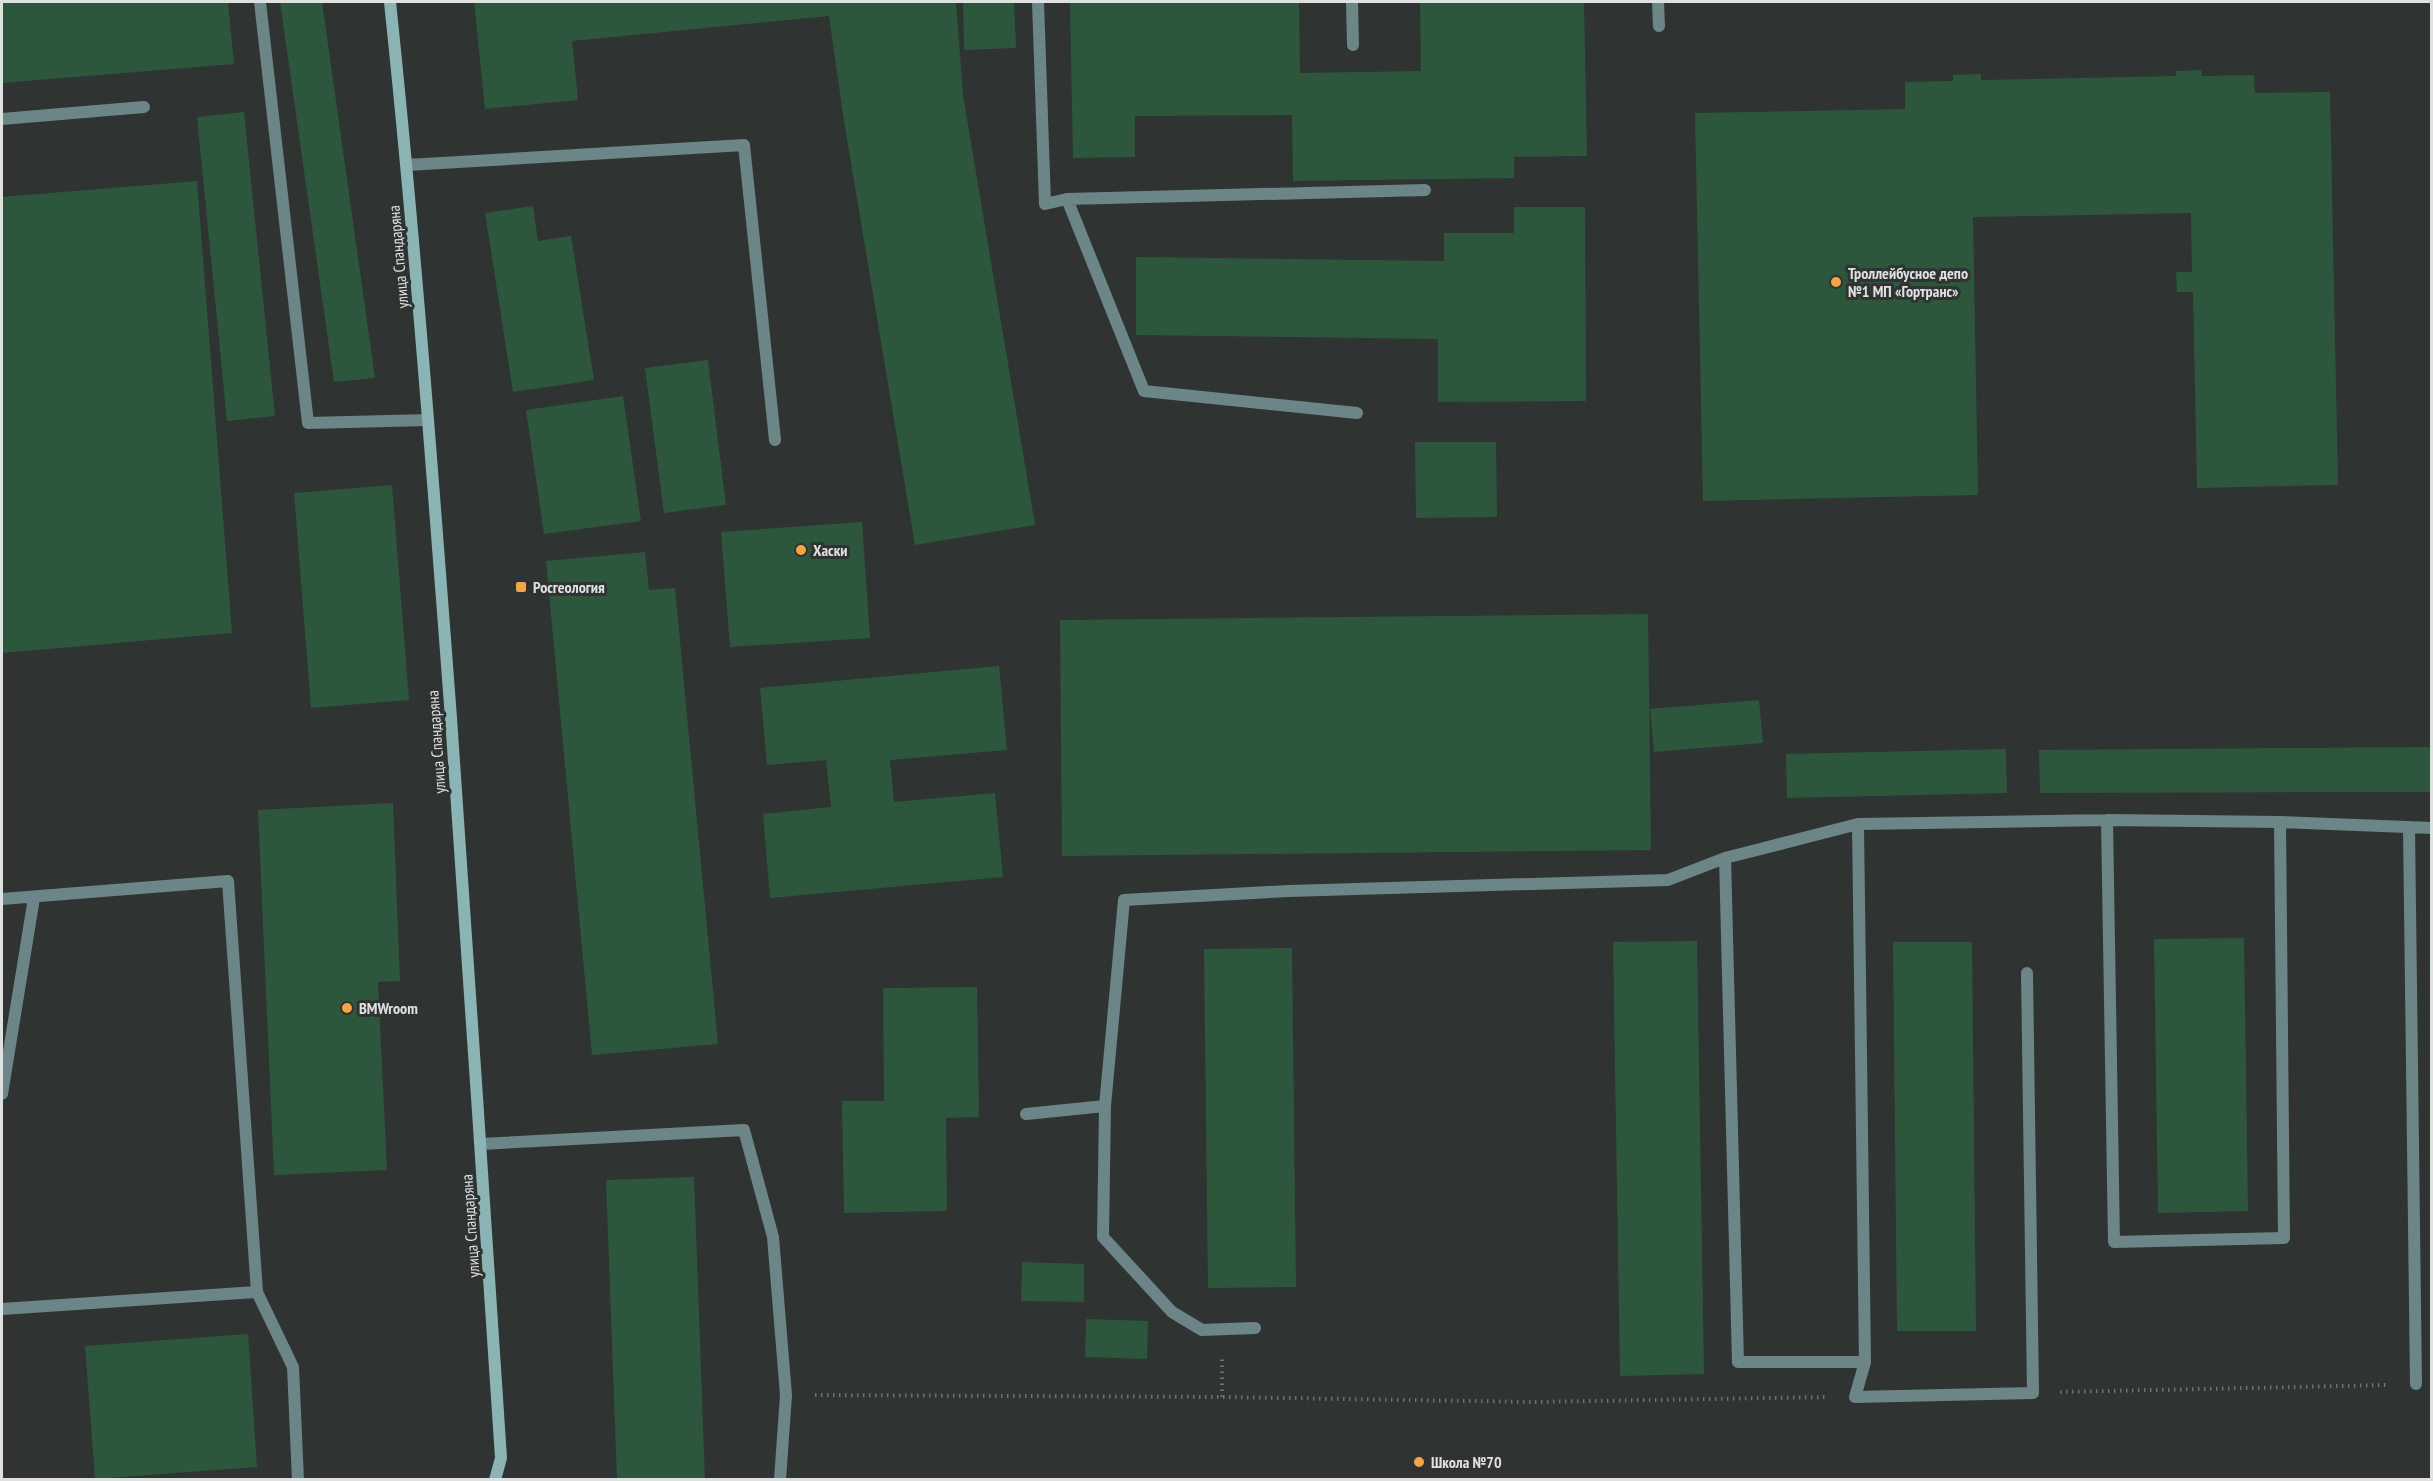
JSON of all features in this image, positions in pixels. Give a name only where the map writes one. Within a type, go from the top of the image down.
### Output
[{"type":"street","name":"улица Спандаряна","points":[[390,2],[407,165],[428,420],[481,1144],[501,1458],[495,1479]]},
{"type":"lane","points":[[260,2],[308,423],[428,420]]},
{"type":"lane","points":[[1038,2],[1045,204],[1067,199],[1425,190]]},
{"type":"lane","points":[[1352,2],[1353,45]]},
{"type":"lane","points":[[1658,2],[1659,26]]},
{"type":"lane","points":[[2,119],[144,107]]},
{"type":"lane","points":[[407,165],[744,145],[775,440]]},
{"type":"lane","points":[[1067,199],[1144,391],[1357,413]]},
{"type":"lane","points":[[2107,820],[2114,1242],[2284,1238],[2280,822]]},
{"type":"lane","points":[[1255,1328],[1202,1330],[1172,1312],[1103,1237],[1105,1106],[1124,900],[1288,891],[1668,880],[1725,858],[1858,824],[2107,820],[2280,822],[2432,828]]},
{"type":"lane","points":[[1858,824],[1865,1362],[1855,1397],[2033,1393],[2027,973]]},
{"type":"lane","points":[[2409,827],[2416,1384]]},
{"type":"lane","points":[[1725,858],[1738,1362],[1865,1362]]},
{"type":"lane","points":[[2,899],[228,881],[257,1292],[293,1367],[298,1479]]},
{"type":"lane","points":[[2,1094],[34,898]]},
{"type":"lane","points":[[1026,1114],[1105,1106]]},
{"type":"lane","points":[[481,1144],[744,1130],[773,1237],[786,1395],[780,1479]]},
{"type":"lane","points":[[2,1309],[257,1292]]},
{"type":"path","points":[[1222,1329],[1222,1397]]},
{"type":"path","points":[[2033,1393],[2416,1384]]},
{"type":"path","points":[[786,1395],[1222,1397],[1534,1402],[1855,1397]]},
{"type":"building","points":[[2,2],[228,2],[234,64],[2,83]]},
{"type":"building","points":[[280,2],[322,2],[375,378],[334,382]]},
{"type":"building","points":[[474,2],[956,2],[963,95],[1035,525],[915,545],[843,115],[829,16],[572,41],[578,100],[485,109]]},
{"type":"building","points":[[963,2],[1014,2],[1016,48],[964,50]]},
{"type":"building","points":[[1070,2],[1299,2],[1300,73],[1421,71],[1420,2],[1584,2],[1587,156],[1514,157],[1514,178],[1293,181],[1292,115],[1135,116],[1135,157],[1073,158]]},
{"type":"building","name":"Троллейбусное депо №1 МП «Гортранс»","points":[[2201,70],[2202,76],[2254,75],[2255,93],[2330,92],[2338,485],[2197,488],[2193,292],[2177,292],[2176,272],[2192,272],[2191,213],[1973,217],[1978,495],[1703,501],[1695,113],[1905,109],[1905,82],[1953,81],[1953,75],[1981,74],[1981,80],[2176,76],[2176,71]]},
{"type":"building","points":[[244,112],[275,416],[227,421],[197,117]]},
{"type":"building","points":[[197,181],[232,633],[2,653],[2,197]]},
{"type":"building","points":[[533,206],[538,241],[571,236],[594,380],[513,392],[485,213]]},
{"type":"building","points":[[1514,207],[1585,207],[1586,401],[1438,402],[1438,339],[1136,335],[1136,257],[1444,261],[1444,233],[1514,233]]},
{"type":"building","points":[[708,360],[726,505],[664,513],[645,368]]},
{"type":"building","points":[[623,396],[641,521],[544,534],[526,410]]},
{"type":"building","points":[[1415,442],[1496,442],[1497,517],[1416,518]]},
{"type":"building","points":[[392,485],[409,700],[311,708],[294,493]]},
{"type":"building","points":[[862,522],[870,638],[730,647],[721,532]]},
{"type":"building","points":[[645,552],[649,590],[675,588],[718,1044],[592,1055],[546,561]]},
{"type":"building","points":[[1648,614],[1651,850],[1062,856],[1060,620]]},
{"type":"building","points":[[999,666],[1007,750],[890,760],[894,802],[995,793],[1003,877],[770,898],[763,814],[831,807],[826,760],[767,765],[760,688]]},
{"type":"building","points":[[1759,700],[1763,743],[1654,752],[1650,709]]},
{"type":"building","points":[[2432,747],[2432,792],[2040,793],[2039,750]]},
{"type":"building","points":[[2006,749],[2007,793],[1787,798],[1786,754]]},
{"type":"building","points":[[393,803],[400,981],[378,982],[387,1170],[274,1175],[258,810]]},
{"type":"building","points":[[2244,938],[2248,1211],[2158,1213],[2154,939]]},
{"type":"building","points":[[1697,941],[1704,1374],[1620,1376],[1613,942]]},
{"type":"building","points":[[1893,942],[1972,942],[1976,1331],[1897,1331]]},
{"type":"building","points":[[1292,948],[1296,1287],[1208,1288],[1204,949]]},
{"type":"building","points":[[977,987],[979,1117],[946,1118],[947,1211],[844,1213],[842,1101],[884,1101],[883,988]]},
{"type":"building","points":[[694,1177],[705,1480],[617,1480],[606,1180]]},
{"type":"building","points":[[1022,1262],[1084,1264],[1084,1302],[1021,1301]]},
{"type":"building","points":[[1086,1319],[1148,1321],[1147,1359],[1085,1357]]},
{"type":"building","points":[[248,1334],[257,1467],[95,1479],[85,1346]]},
{"type":"place","name":"Троллейбусное депо №1 МП «Гортранс»","points":[[1836,282]]},
{"type":"place","name":"Хаски","points":[[801,550]]},
{"type":"place","name":"Росгеология","points":[[521,587]]},
{"type":"place","name":"BMWroom","points":[[347,1008]]},
{"type":"place","name":"Школа №70","points":[[1419,1462]]}]
